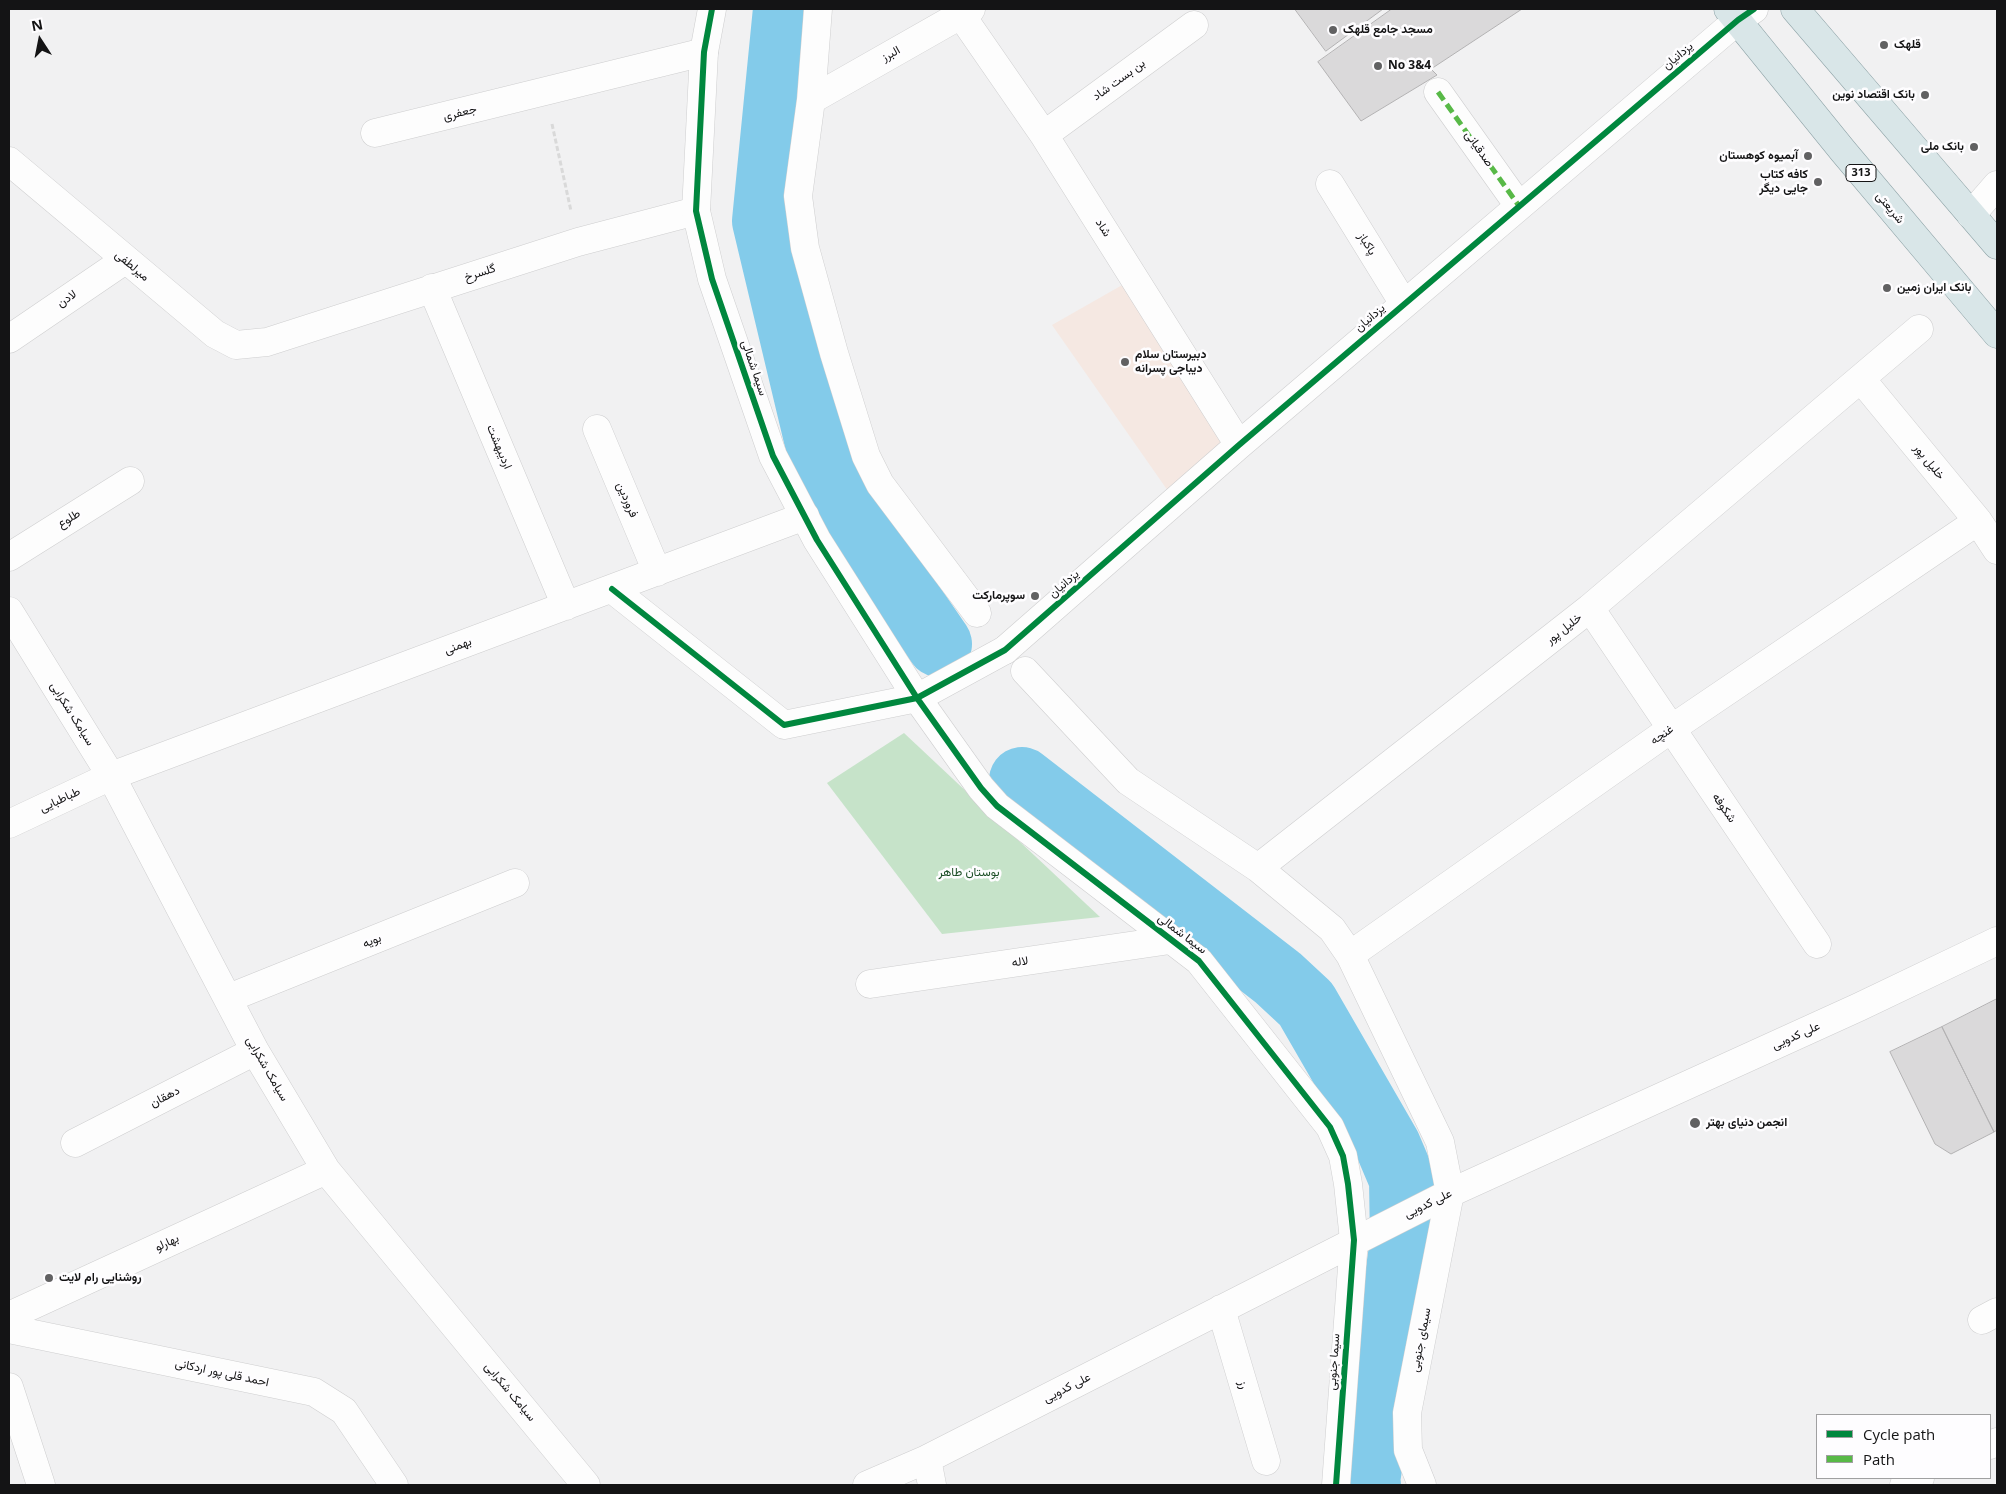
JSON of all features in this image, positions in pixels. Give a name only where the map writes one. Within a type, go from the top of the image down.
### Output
[{"type":"main road","points":[[1795,9],[1997,245]]},
{"type":"main road","name":"شریعتی","points":[[1740,13],[1837,144],[1997,334]]},
{"type":"street","name":"سیما شمالی","points":[[712,9],[704,52],[696,211],[712,280],[773,456],[817,540],[917,698],[981,788],[997,806],[1170,940],[1200,961],[1330,1127],[1342,1156],[1348,1184],[1354,1240]]},
{"type":"street","points":[[818,9],[811,100],[798,196],[805,248],[834,353],[866,456],[880,484],[977,613]]},
{"type":"street","name":"البرز","points":[[811,100],[966,12]]},
{"type":"street","name":"شاد","points":[[966,12],[1239,445]]},
{"type":"street","name":"یزدانیان","points":[[917,698],[1005,650],[1239,445],[1519,206],[1740,13]]},
{"type":"street","name":"بن بست شاد","points":[[1044,135],[1194,24]]},
{"type":"street","name":"جعفری","points":[[375,134],[704,52]]},
{"type":"street","name":"صدقیانی","points":[[1438,92],[1519,206]]},
{"type":"street","name":"میرلطفی","points":[[9,161],[215,334],[236,345],[267,342]]},
{"type":"street","name":"پاکباز","points":[[1330,184],[1404,304]]},
{"type":"street","points":[[1970,215],[1997,185]]},
{"type":"street","name":"گلسرخ","points":[[267,342],[578,242],[696,211]]},
{"type":"street","name":"لادن","points":[[9,339],[125,260]]},
{"type":"street","name":"اردیبهشت","points":[[432,288],[566,606]]},
{"type":"street","name":"خلیل‌ پور","points":[[1258,868],[1590,608],[1919,329]]},
{"type":"street","name":"خلیل‌ پور","points":[[1861,379],[1978,521]]},
{"type":"street","name":"فروردین","points":[[597,429],[657,572]]},
{"type":"street","name":"طلوع","points":[[9,557],[130,481]]},
{"type":"street","name":"بهمنی","points":[[111,776],[805,516]]},
{"type":"street","points":[[1978,521],[1997,550]]},
{"type":"street","name":"غنچه","points":[[1350,955],[1671,729],[1978,521]]},
{"type":"street","points":[[612,589],[784,725],[917,698]]},
{"type":"street","name":"شکوفه","points":[[1590,608],[1817,944]]},
{"type":"street","name":"سیامک شکرابی","points":[[9,611],[111,776],[229,998],[255,1051],[326,1170],[586,1485]]},
{"type":"street","points":[[1025,671],[1128,781],[1258,868],[1332,929],[1350,955],[1440,1142],[1450,1193]]},
{"type":"street","name":"طباطبایی","points":[[9,824],[111,776]]},
{"type":"street","name":"بویه","points":[[229,998],[515,883]]},
{"type":"street","name":"لاله","points":[[870,984],[1170,940]]},
{"type":"street","name":"علی کدویی","points":[[867,1485],[929,1472],[1221,1309],[1354,1240],[1450,1193],[1860,1007],[1997,941]]},
{"type":"street","name":"دهقان","points":[[75,1143],[255,1051]]},
{"type":"street","name":"بهارلو","points":[[9,1316],[326,1170]]},
{"type":"street","name":"سیمای جنوبی","points":[[1422,1485],[1408,1450],[1407,1413],[1450,1193]]},
{"type":"street","name":"سیما جنوبی","points":[[1336,1485],[1354,1240]]},
{"type":"street","name":"رز","points":[[1221,1309],[1266,1461]]},
{"type":"street","name":"احمد قلی پور اردکانی","points":[[9,1329],[314,1392],[344,1411],[394,1485]]},
{"type":"street","points":[[9,1387],[41,1485]]},
{"type":"street","points":[[1904,1485],[1918,1479]]},
{"type":"path","points":[[544,92],[578,242]]},
{"type":"shaded area","name":"دبیرستان سلام دیباجی پسرانه","points":[[1124,284],[1224,445],[1168,491],[1052,325]]},
{"type":"green space","name":"بوستان طاهر","points":[[904,733],[1100,917],[942,934],[827,783]]},
{"type":"building","name":"مسجد جامع قلهک","points":[[1295,9],[1383,9],[1326,51]]},
{"type":"building","name":"No 3&4","points":[[1392,9],[1522,9],[1431,69],[1437,75],[1361,121],[1318,62]]},
{"type":"building","points":[[1997,999],[1997,1130],[1994,1132],[1942,1027]]},
{"type":"building","points":[[1942,1027],[1994,1132],[1951,1154],[1935,1144],[1890,1052]]},
{"type":"waterway","points":[[786,9],[765,221],[827,481],[939,644]]},
{"type":"waterway","points":[[1022,780],[1278,978],[1306,1004],[1388,1146],[1402,1179],[1403,1242],[1367,1481],[1368,1485]]},
{"type":"marked path","points":[[1438,92],[1519,206]]},
{"type":"cycle path","points":[[712,9],[704,52],[696,211],[712,279],[773,456],[817,540],[917,698],[981,788],[997,806],[1199,961],[1330,1127],[1343,1156],[1354,1240],[1336,1485]]},
{"type":"cycle path","points":[[612,589],[784,725],[917,698],[1005,650],[1239,445],[1738,20],[1754,9]]},
{"type":"place","name":"مسجد جامع قلهک","points":[[1333,30]]},
{"type":"place","name":"قلهک","points":[[1884,45]]},
{"type":"place","name":"No 3&4","points":[[1378,66]]},
{"type":"place","name":"بانک اقتصاد نوین","points":[[1925,95]]},
{"type":"place","name":"بانک ملی","points":[[1974,147]]},
{"type":"place","name":"آبمیوه کوهستان","points":[[1808,156]]},
{"type":"place","name":"کافه کتاب جایی دیگر","points":[[1818,182]]},
{"type":"place","name":"بانک ایران زمین","points":[[1887,288]]},
{"type":"place","name":"دبیرستان سلام دیباجی پسرانه","points":[[1125,362]]},
{"type":"place","name":"سوپرمارکت","points":[[1035,596]]},
{"type":"place","name":"انجمن دنیای بهتر","points":[[1695,1123]]},
{"type":"place","name":"روشنایی رام لایت","points":[[49,1278]]}]
